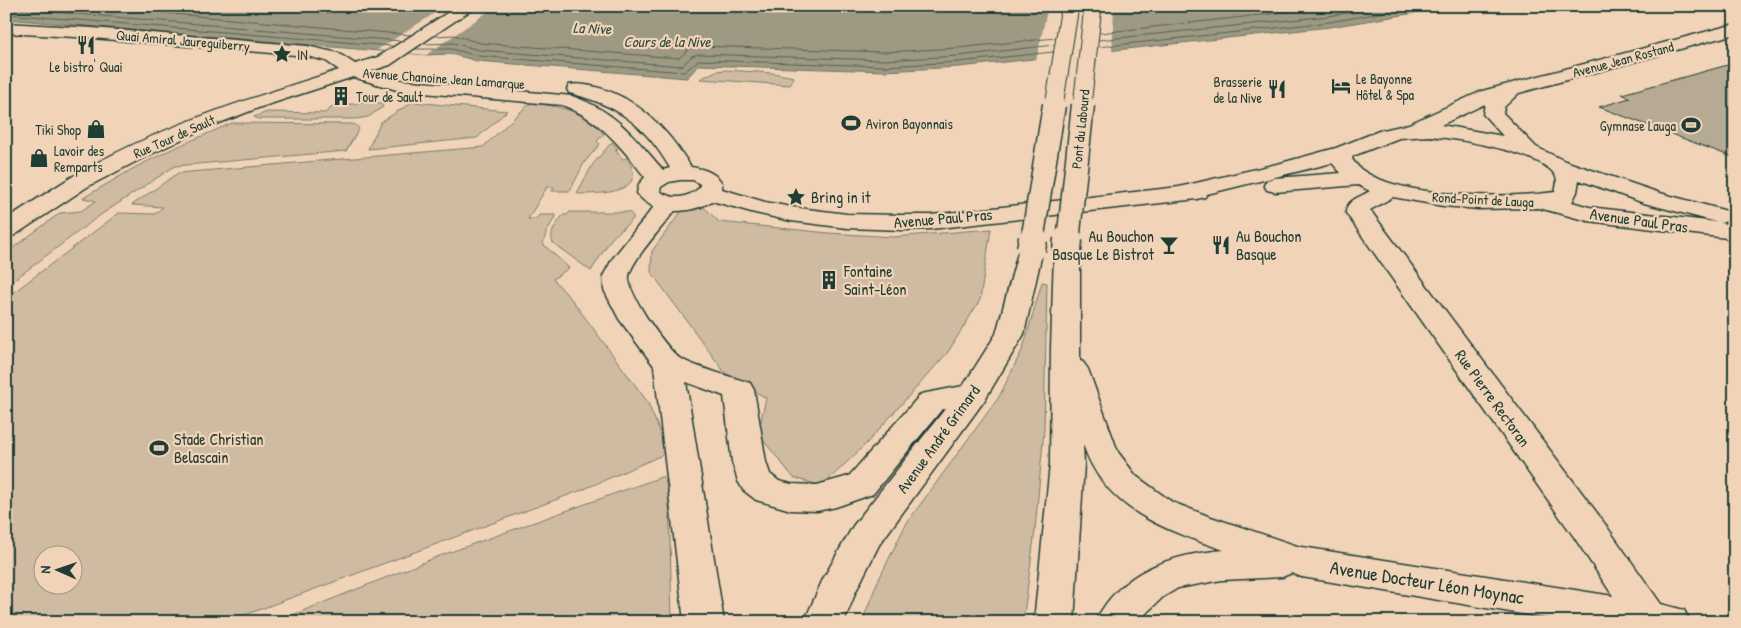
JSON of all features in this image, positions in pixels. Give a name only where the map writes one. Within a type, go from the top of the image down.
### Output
[{"type":"street","name":"Rue Tour de Sault","points":[[6,230],[79,182],[163,140],[265,100],[384,61],[469,6]]},
{"type":"street","name":"Pont du Labourd","points":[[1031,249],[1070,6]]},
{"type":"street","name":"Pont du Labourd","points":[[1065,348],[1067,252],[1093,6]]},
{"type":"street","name":"Quai Amiral Jaureguiberry","points":[[6,28],[92,33],[307,51],[332,57],[355,72]]},
{"type":"street","name":"Avenue Jean Rostand","points":[[1414,130],[1489,95],[1735,29]]},
{"type":"street","name":"Avenue Chanoine Jean Lamarque","points":[[355,72],[417,74],[579,89],[602,95],[634,111],[675,156],[684,173]]},
{"type":"street","name":"Avenue Chanoine Jean Lamarque","points":[[355,72],[400,85],[548,98],[584,106],[610,122],[658,178]]},
{"type":"street","name":"Avenue Jean Rostand","points":[[1512,88],[1494,105],[1492,114],[1527,150]]},
{"type":"street","points":[[1356,179],[1344,169],[1341,160],[1344,152],[1393,132],[1414,130],[1474,136],[1527,150],[1558,166]]},
{"type":"street","name":"Avenue Paul Pras","points":[[1179,194],[1344,152]]},
{"type":"street","name":"Avenue Paul Pras","points":[[1558,166],[1652,198],[1735,220]]},
{"type":"street","name":"Rond-Point de Lauga","points":[[1356,179],[1388,191],[1472,201],[1544,202],[1563,198],[1569,188],[1569,179],[1558,166]]},
{"type":"street","points":[[684,173],[708,179],[711,183],[709,192],[704,197],[688,202],[668,204],[652,198],[648,193],[648,188],[658,178],[684,173]]},
{"type":"street","name":"Avenue Paul Pras","points":[[709,192],[741,204],[788,214],[852,221],[894,223],[931,222],[1308,181],[1356,179]]},
{"type":"street","name":"Rue Pierre Rectoran","points":[[1388,191],[1358,207],[1358,213],[1587,528],[1660,620]]},
{"type":"street","name":"Avenue Paul Pras","points":[[1544,202],[1588,214],[1735,232]]},
{"type":"street","points":[[668,204],[626,258],[616,276],[618,290],[633,319],[668,365],[704,622]]},
{"type":"street","name":"Avenue André Grimard","points":[[824,622],[837,590],[866,536],[973,394],[1010,334],[1031,249]]},
{"type":"street","points":[[1065,348],[1103,456],[1124,485],[1160,511],[1195,526],[1302,562]]},
{"type":"street","points":[[1054,622],[1067,464],[1065,348]]},
{"type":"street","points":[[668,365],[739,390],[749,462],[755,481],[768,491],[791,497],[817,498],[836,494],[860,485],[932,401],[973,394]]},
{"type":"street","points":[[1115,622],[1136,596],[1162,578],[1200,569],[1238,564],[1302,562]]},
{"type":"street","name":"Avenue Docteur Léon Moynac","points":[[1302,562],[1660,620]]},
{"type":"shaded area","points":[[716,71],[773,73],[794,77],[790,85],[700,79]]},
{"type":"shaded area","points":[[359,102],[382,103],[383,107],[368,117],[356,119],[258,119],[254,117],[267,112],[325,113],[336,104],[356,104]]},
{"type":"shaded area","points":[[411,103],[507,111],[477,138],[368,149],[381,122]]},
{"type":"shaded area","points":[[530,103],[561,108],[589,120],[604,134],[597,141],[600,144],[584,163],[570,191],[552,191],[554,187],[547,187],[528,219],[536,219],[539,215],[556,215],[546,233],[543,244],[569,268],[553,279],[572,300],[647,401],[667,449],[660,456],[582,490],[226,622],[6,622],[6,298],[119,213],[155,214],[163,207],[132,205],[178,173],[483,147]]},
{"type":"shaded area","points":[[232,123],[351,124],[356,125],[359,129],[346,151],[175,166],[99,216],[6,286],[6,253],[60,213],[81,211],[96,201],[83,198],[134,168]]},
{"type":"shaded area","points":[[612,142],[618,149],[615,150],[623,159],[627,158],[632,170],[632,178],[628,185],[610,192],[577,193],[593,164]]},
{"type":"shaded area","points":[[705,208],[719,222],[829,233],[894,237],[991,229],[980,300],[948,352],[866,444],[822,486],[794,478],[758,434],[766,398],[725,373],[651,272],[652,251],[683,209]]},
{"type":"shaded area","points":[[570,212],[629,212],[633,219],[611,239],[591,271],[554,244],[552,240],[552,233],[556,225],[563,215],[567,215]]},
{"type":"shaded area","points":[[1042,282],[1047,283],[1044,430],[1035,530],[1023,622],[862,622],[877,583],[906,524],[999,397],[1023,348]]},
{"type":"shaded area","points":[[664,476],[669,494],[672,622],[275,622],[442,555]]},
{"type":"water","name":"Cours de la Nive","points":[[6,6],[1433,6],[1415,13],[1330,27],[959,67],[885,71],[699,65],[687,78],[477,61],[451,54],[426,55],[6,19]]},
{"type":"pier","points":[[446,6],[496,6],[426,55],[377,50]]},
{"type":"pier","points":[[1048,6],[1114,6],[1112,53],[1036,61]]},
{"type":"building","name":"Gymnase Lauga","points":[[1735,63],[1735,158],[1599,107],[1630,98],[1622,94]]},
{"type":"place","name":"Le bistro' Quai","points":[[86,45]]},
{"type":"place","name":"IN","points":[[282,54]]},
{"type":"place","name":"Le Bayonne Hôtel & Spa","points":[[1341,86]]},
{"type":"place","name":"Brasserie de la Nive","points":[[1277,89]]},
{"type":"place","name":"Tour de Sault","points":[[341,96]]},
{"type":"place","name":"Aviron Bayonnais","points":[[851,123]]},
{"type":"place","name":"Gymnase Lauga","points":[[1691,125]]},
{"type":"place","name":"Tiki Shop","points":[[96,129]]},
{"type":"place","name":"Lavoir des Remparts","points":[[39,158]]},
{"type":"place","name":"Bring in it","points":[[796,197]]},
{"type":"place","name":"Au Bouchon Basque Le Bistrot","points":[[1169,245]]},
{"type":"place","name":"Au Bouchon Basque","points":[[1221,245]]},
{"type":"place","name":"Fontaine Saint-Léon","points":[[829,280]]},
{"type":"place","name":"Stade Christian Belascain","points":[[159,448]]},
{"type":"water label","name":"La Nive","points":[[592,28]]}]
